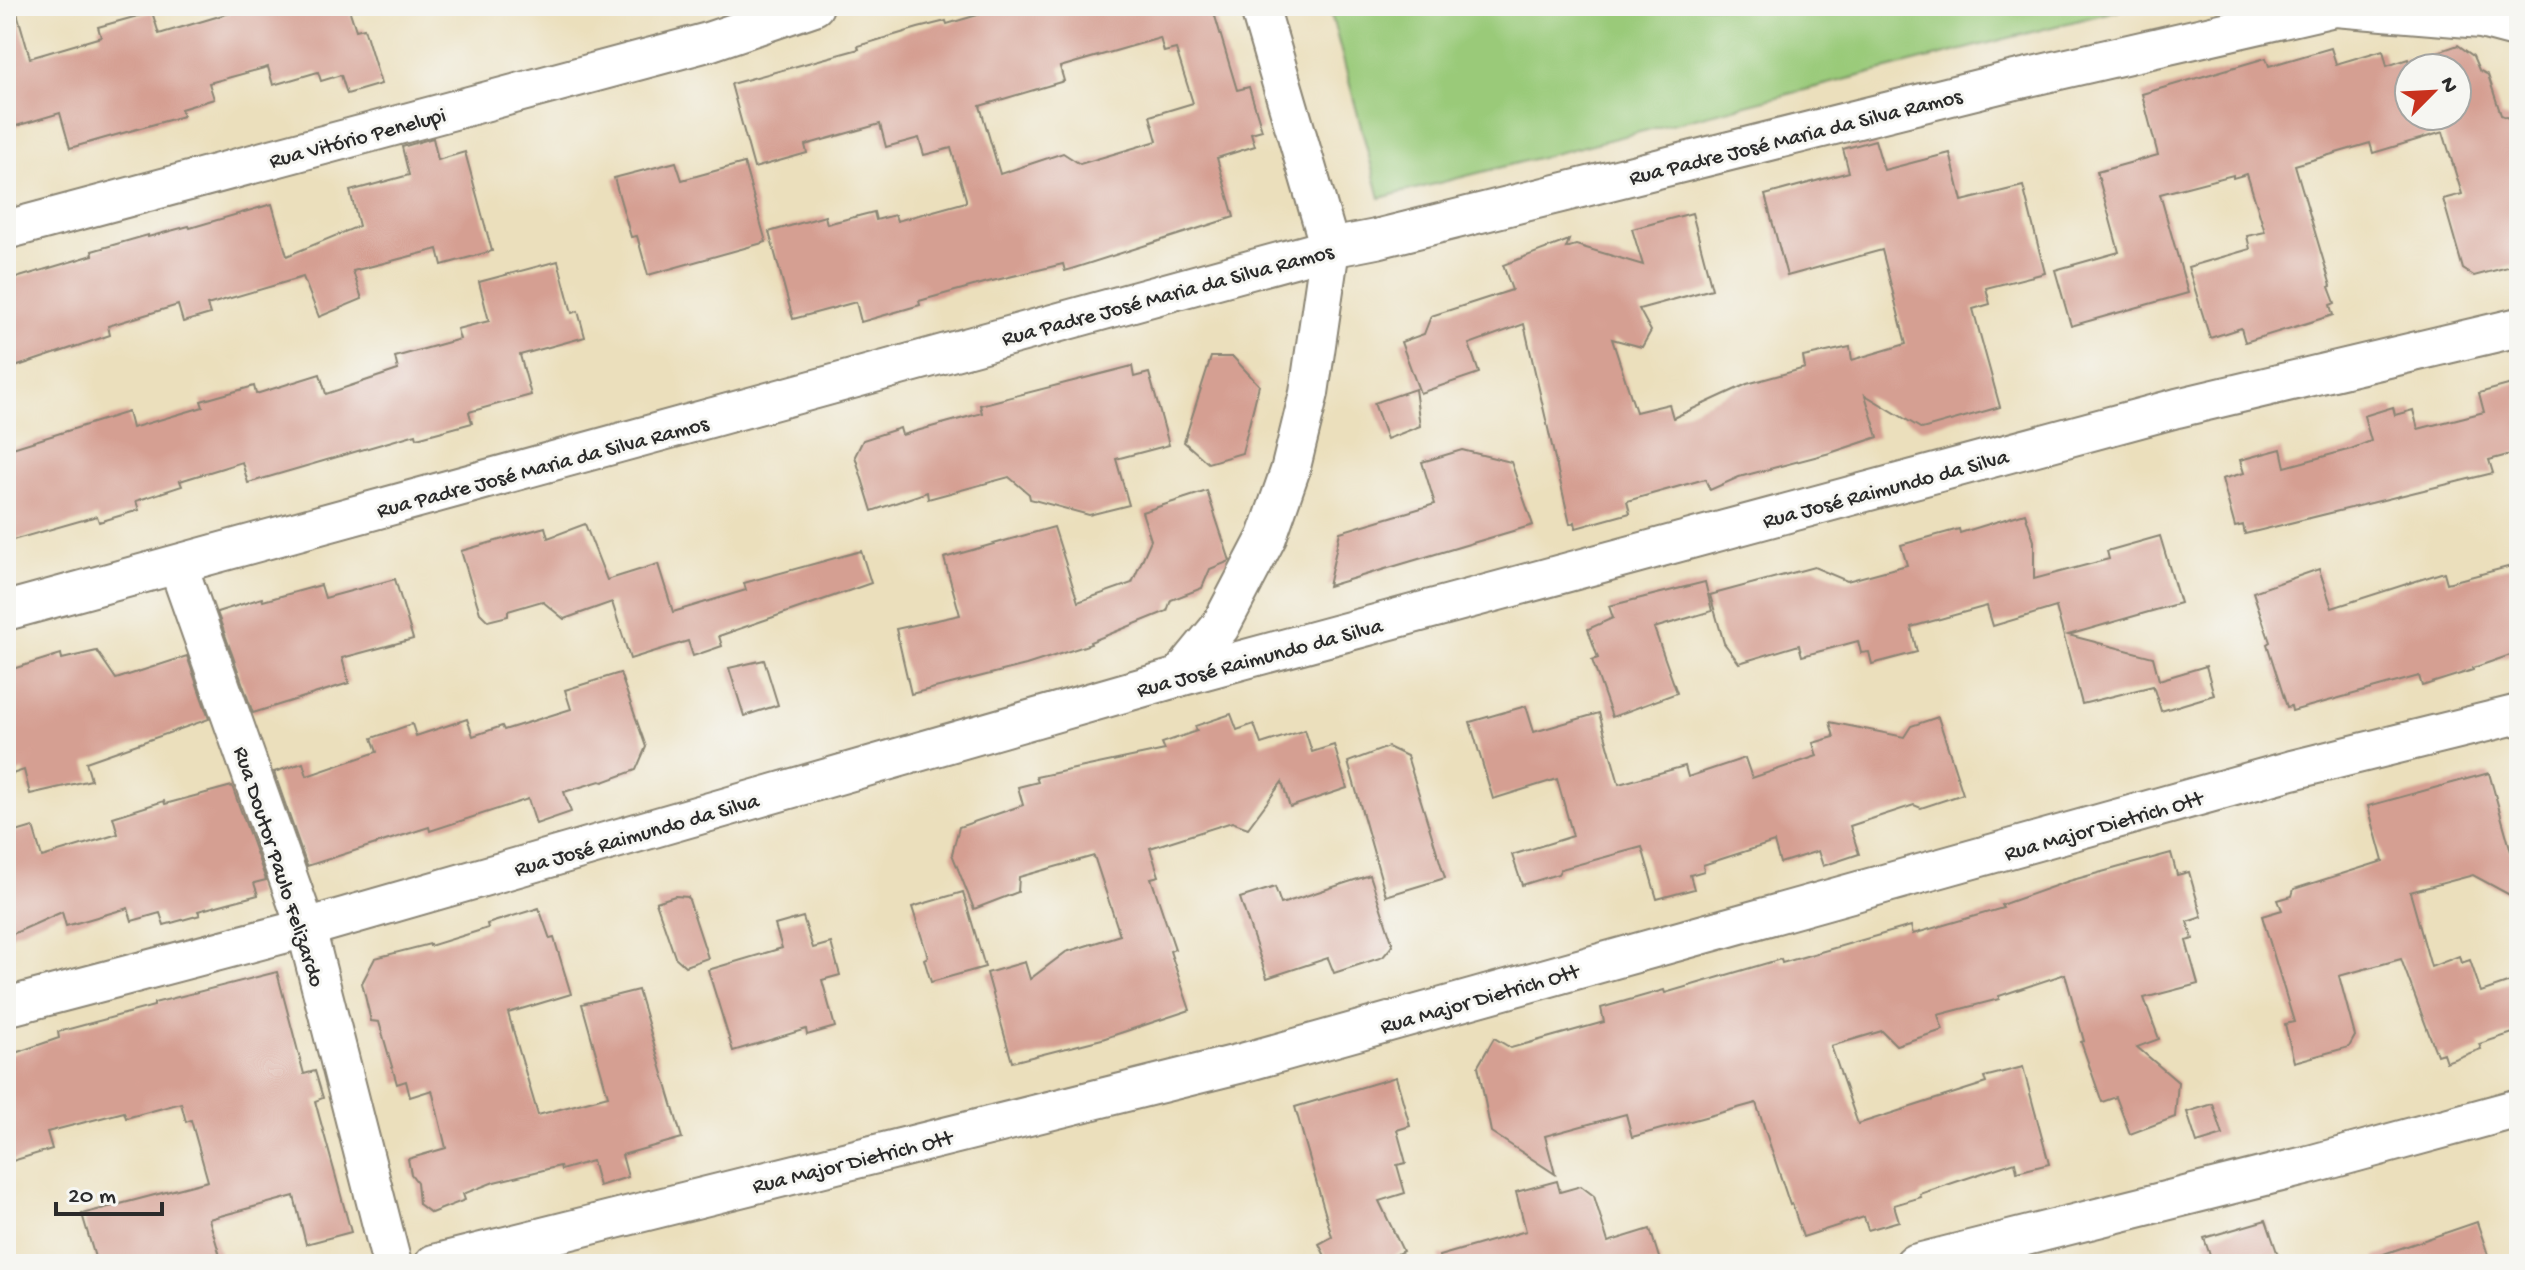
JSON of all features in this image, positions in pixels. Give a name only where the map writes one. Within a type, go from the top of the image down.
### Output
[{"type":"street","points":[[708,42],[749,6]]},
{"type":"street","name":"Rua Vitório Penelupi","points":[[6,230],[708,42],[814,6]]},
{"type":"street","points":[[1179,677],[1220,627],[1267,537],[1290,471],[1309,393],[1330,248],[1259,6]]},
{"type":"street","name":"Rua Padre José Maria da Silva Ramos","points":[[6,611],[1330,248],[2011,81],[2337,6],[2481,19],[2519,29]]},
{"type":"street","name":"Rua José Raimundo da Silva","points":[[6,1007],[306,928],[1179,677],[2177,408],[2519,327]]},
{"type":"street","name":"Rua Doutor Paulo Felizardo","points":[[178,566],[306,928],[392,1264]]},
{"type":"street","name":"Rua Major Dietrich Ott","points":[[434,1264],[1242,1063],[2292,770],[2519,714]]},
{"type":"street","points":[[1914,1264],[2313,1164],[2519,1108]]},
{"type":"green space","points":[[1329,6],[2135,6],[1380,198]]},
{"type":"building","points":[[6,6],[15,6],[30,58],[101,37],[98,27],[152,12],[159,34],[233,12],[231,6],[348,6],[356,30],[364,28],[381,84],[347,94],[341,75],[321,81],[318,72],[273,85],[268,67],[209,83],[214,99],[181,109],[183,116],[70,148],[60,113],[6,129]]},
{"type":"building","points":[[1008,6],[1212,6],[1237,90],[1249,87],[1262,130],[1251,133],[1255,146],[1217,158],[1234,217],[1065,271],[1063,264],[988,282],[919,301],[920,305],[861,322],[856,302],[793,319],[769,232],[825,216],[827,224],[874,212],[876,220],[895,215],[897,221],[966,202],[966,199],[951,148],[924,155],[919,138],[886,147],[880,124],[805,145],[807,153],[754,168],[731,84],[859,49],[858,46],[918,28],[946,21],[947,24]],"holes":[[[1160,38],[1164,52],[1176,49],[1193,103],[1150,116],[1157,141],[1080,164],[1063,153],[1000,174],[980,106],[1064,81],[1060,67]]]},
{"type":"building","points":[[2458,45],[2468,52],[2438,52]]},
{"type":"building","points":[[2331,48],[2336,64],[2383,50],[2387,66],[2393,64],[2393,132],[2443,132],[2373,153],[2370,143],[2295,165],[2331,286],[2335,303],[2330,305],[2333,315],[2245,342],[2241,328],[2210,338],[2188,267],[2250,249],[2247,236],[2265,232],[2247,174],[2160,194],[2188,293],[2071,326],[2055,270],[2119,252],[2097,172],[2158,155],[2142,94],[2266,58],[2269,66]]},
{"type":"building","points":[[2473,56],[2479,70],[2488,75],[2501,115],[2511,119],[2519,137],[2519,264],[2474,276],[2463,269],[2443,199],[2462,194],[2443,132],[2473,132]]},
{"type":"building","points":[[433,138],[438,160],[465,152],[492,251],[442,265],[438,249],[353,271],[362,299],[319,317],[303,277],[207,305],[210,314],[183,322],[178,305],[108,326],[110,335],[6,370],[6,281],[93,255],[92,251],[148,235],[190,228],[272,204],[287,256],[359,226],[350,191],[409,175],[402,147]]},
{"type":"building","points":[[1875,140],[1884,170],[1950,153],[1962,201],[2023,186],[2045,273],[1986,288],[1990,304],[1973,309],[2000,407],[1922,429],[1865,395],[1878,437],[1739,477],[1710,490],[1705,479],[1627,501],[1630,513],[1576,528],[1575,522],[1570,524],[1524,324],[1469,344],[1479,373],[1420,393],[1401,342],[1424,334],[1431,316],[1512,290],[1503,265],[1569,240],[1566,248],[1576,245],[1643,265],[1632,229],[1692,213],[1712,289],[1639,309],[1651,331],[1642,347],[1612,339],[1636,412],[1669,404],[1673,418],[1747,384],[1805,368],[1803,357],[1850,347],[1852,360],[1906,344],[1882,250],[1787,276],[1765,195],[1849,172],[1843,149]]},
{"type":"building","points":[[676,162],[682,180],[744,163],[766,242],[648,275],[637,236],[631,237],[614,178]]},
{"type":"building","points":[[558,261],[572,313],[578,311],[585,337],[520,355],[531,395],[469,412],[472,423],[417,438],[416,434],[248,483],[242,462],[180,481],[182,486],[136,501],[139,510],[99,522],[97,516],[6,542],[6,450],[128,412],[132,428],[203,407],[201,401],[254,386],[256,394],[320,374],[326,394],[398,370],[395,357],[460,339],[457,329],[489,321],[479,282]]},
{"type":"building","points":[[1211,357],[1233,357],[1259,385],[1242,453],[1208,463],[1184,442]]},
{"type":"building","points":[[1132,366],[1134,377],[1149,373],[1169,445],[1116,459],[1129,505],[1089,515],[1030,499],[1029,494],[1009,477],[928,499],[927,492],[872,511],[855,456],[863,440],[900,428],[902,435],[982,413],[980,405]]},
{"type":"building","points":[[2519,382],[2519,452],[2489,460],[2493,473],[2245,534],[2243,525],[2235,527],[2222,479],[2244,473],[2240,460],[2281,449],[2285,467],[2351,449],[2371,441],[2364,416],[2393,407],[2395,415],[2413,410],[2418,429],[2484,412],[2479,393]]},
{"type":"building","points":[[1415,389],[1420,426],[1387,439],[1374,403]]},
{"type":"building","points":[[1462,450],[1511,462],[1533,525],[1328,586],[1340,532],[1435,504],[1422,462]]},
{"type":"building","points":[[1207,491],[1230,561],[1210,569],[1202,588],[1171,600],[1167,611],[1091,644],[1026,665],[911,694],[896,629],[960,615],[944,558],[1054,527],[1078,602],[1132,583],[1151,540],[1142,512]]},
{"type":"building","points":[[2025,513],[2034,541],[2034,579],[2109,559],[2107,551],[2160,536],[2180,603],[2068,635],[2153,657],[2159,680],[2206,666],[2214,695],[2161,711],[2153,686],[2082,704],[2056,607],[1993,626],[1987,606],[1911,627],[1917,652],[1872,664],[1869,652],[1861,653],[1858,641],[1802,656],[1799,645],[1739,663],[1724,643],[1710,595],[1814,567],[1847,581],[1907,565],[1901,545],[1959,529],[1960,533]]},
{"type":"building","points":[[585,524],[607,580],[658,564],[673,612],[746,590],[744,583],[861,551],[871,583],[719,636],[722,646],[693,656],[688,641],[630,659],[612,602],[564,619],[542,601],[508,611],[508,616],[488,621],[480,613],[461,551],[545,527],[548,538]]},
{"type":"building","points":[[2519,564],[2519,652],[2422,686],[2419,676],[2292,711],[2291,706],[2287,707],[2253,592],[2319,569],[2332,608],[2444,572],[2447,583]]},
{"type":"building","points":[[395,579],[413,639],[342,658],[349,683],[253,713],[217,612],[321,585],[325,598]]},
{"type":"building","points":[[1705,582],[1712,611],[1654,628],[1677,693],[1612,717],[1592,660],[1598,658],[1588,629],[1613,618],[1609,606]]},
{"type":"building","points":[[97,651],[116,679],[187,656],[209,719],[86,762],[91,780],[30,794],[24,770],[6,776],[6,671],[61,654],[62,659]]},
{"type":"building","points":[[764,660],[778,705],[744,716],[729,668]]},
{"type":"building","points":[[620,673],[646,747],[636,770],[564,792],[571,812],[536,824],[528,799],[307,866],[274,772],[303,763],[307,776],[377,752],[372,738],[412,724],[416,736],[467,719],[473,736],[502,726],[504,730],[571,709],[565,690]]},
{"type":"building","points":[[1526,706],[1534,732],[1599,713],[1619,784],[1685,766],[1688,777],[1745,758],[1752,778],[1817,756],[1813,743],[1834,737],[1830,722],[1904,737],[1911,726],[1938,717],[1963,794],[1921,808],[1914,805],[1850,826],[1859,854],[1823,866],[1818,851],[1780,863],[1774,842],[1703,865],[1704,871],[1690,875],[1694,889],[1657,899],[1642,847],[1561,869],[1558,874],[1522,885],[1512,855],[1573,836],[1557,779],[1493,799],[1470,722]]},
{"type":"building","points":[[1231,714],[1237,730],[1254,724],[1261,744],[1305,730],[1312,752],[1334,745],[1347,788],[1290,807],[1282,782],[1248,828],[1232,822],[1150,848],[1159,876],[1151,878],[1175,949],[1170,951],[1190,1010],[1102,1039],[1012,1062],[987,973],[1025,962],[1030,979],[1066,952],[1120,935],[1094,856],[1019,877],[1018,892],[974,909],[952,854],[959,827],[1023,805],[1018,787],[1038,782],[1036,777],[1165,750],[1162,743],[1197,731],[1195,726]]},
{"type":"building","points":[[1388,747],[1407,756],[1445,878],[1386,896],[1348,762]]},
{"type":"building","points":[[2489,773],[2519,880],[2519,900],[2473,875],[2410,892],[2431,967],[2459,956],[2461,963],[2470,960],[2481,992],[2519,979],[2519,1031],[2479,1044],[2481,1049],[2446,1062],[2443,1053],[2437,1055],[2401,959],[2339,976],[2355,1036],[2349,1047],[2294,1062],[2285,1024],[2294,1022],[2262,916],[2282,910],[2278,900],[2292,896],[2294,889],[2383,861],[2368,806]]},
{"type":"building","points":[[232,786],[266,880],[254,883],[258,895],[198,911],[200,915],[164,925],[160,913],[132,921],[128,908],[66,926],[62,912],[6,937],[6,835],[33,827],[42,857],[118,834],[113,817],[164,801],[165,804]]},
{"type":"building","points":[[2171,853],[2177,875],[2189,872],[2202,917],[2187,922],[2193,939],[2186,941],[2198,984],[2144,998],[2159,1039],[2137,1047],[2178,1082],[2175,1117],[2130,1134],[2116,1097],[2102,1102],[2081,1042],[2084,1041],[2065,974],[1999,996],[1999,999],[1938,1015],[1943,1030],[1896,1045],[1882,1031],[1831,1046],[1858,1124],[1986,1083],[1984,1077],[2023,1067],[2049,1164],[2017,1172],[2015,1162],[1920,1194],[1921,1197],[1894,1205],[1899,1221],[1868,1230],[1864,1217],[1803,1237],[1756,1103],[1632,1137],[1626,1114],[1545,1136],[1555,1174],[1491,1132],[1478,1066],[1494,1038],[1511,1048],[1604,1022],[1601,1008],[1781,959],[1782,963],[1911,926],[1913,934],[2003,908],[2001,905],[2069,881]]},
{"type":"building","points":[[1370,875],[1393,945],[1383,957],[1334,973],[1328,958],[1267,978],[1240,898],[1275,887],[1281,904]]},
{"type":"building","points":[[963,892],[985,967],[931,982],[924,959],[928,957],[912,907]]},
{"type":"building","points":[[675,896],[688,897],[708,958],[685,966],[675,957],[656,902]]},
{"type":"building","points":[[539,908],[550,939],[554,938],[571,994],[508,1013],[538,1115],[608,1096],[582,1004],[638,990],[682,1138],[622,1155],[628,1177],[599,1186],[592,1161],[561,1170],[560,1166],[494,1182],[463,1194],[465,1200],[431,1213],[419,1204],[417,1182],[411,1174],[408,1159],[446,1148],[432,1090],[410,1097],[406,1081],[397,1084],[379,1022],[371,1021],[362,983],[375,958],[430,946]]},
{"type":"building","points":[[803,917],[813,948],[831,943],[840,975],[822,980],[835,1027],[807,1035],[806,1029],[733,1051],[708,970],[782,948],[775,925]]},
{"type":"building","points":[[277,972],[304,1074],[315,1071],[323,1098],[315,1101],[351,1232],[306,1244],[294,1196],[209,1219],[221,1259],[202,1264],[97,1264],[82,1214],[208,1181],[191,1120],[186,1122],[181,1103],[126,1118],[124,1112],[47,1132],[52,1149],[6,1163],[6,1056],[59,1038],[58,1032],[154,1006],[154,1003]]},
{"type":"building","points":[[1396,1077],[1410,1126],[1397,1130],[1406,1163],[1397,1165],[1405,1193],[1379,1201],[1403,1251],[1378,1264],[1329,1264],[1319,1244],[1332,1237],[1295,1107]]},
{"type":"building","points":[[2213,1104],[2223,1135],[2197,1143],[2187,1112]]},
{"type":"building","points":[[1557,1181],[1560,1192],[1581,1186],[1594,1196],[1608,1242],[1650,1229],[1661,1264],[1440,1264],[1439,1256],[1526,1231],[1516,1192]]},
{"type":"building","points":[[2266,1220],[2281,1264],[2213,1264],[2204,1238]]},
{"type":"building","points":[[2477,1222],[2491,1264],[2376,1264],[2375,1257]]}]
